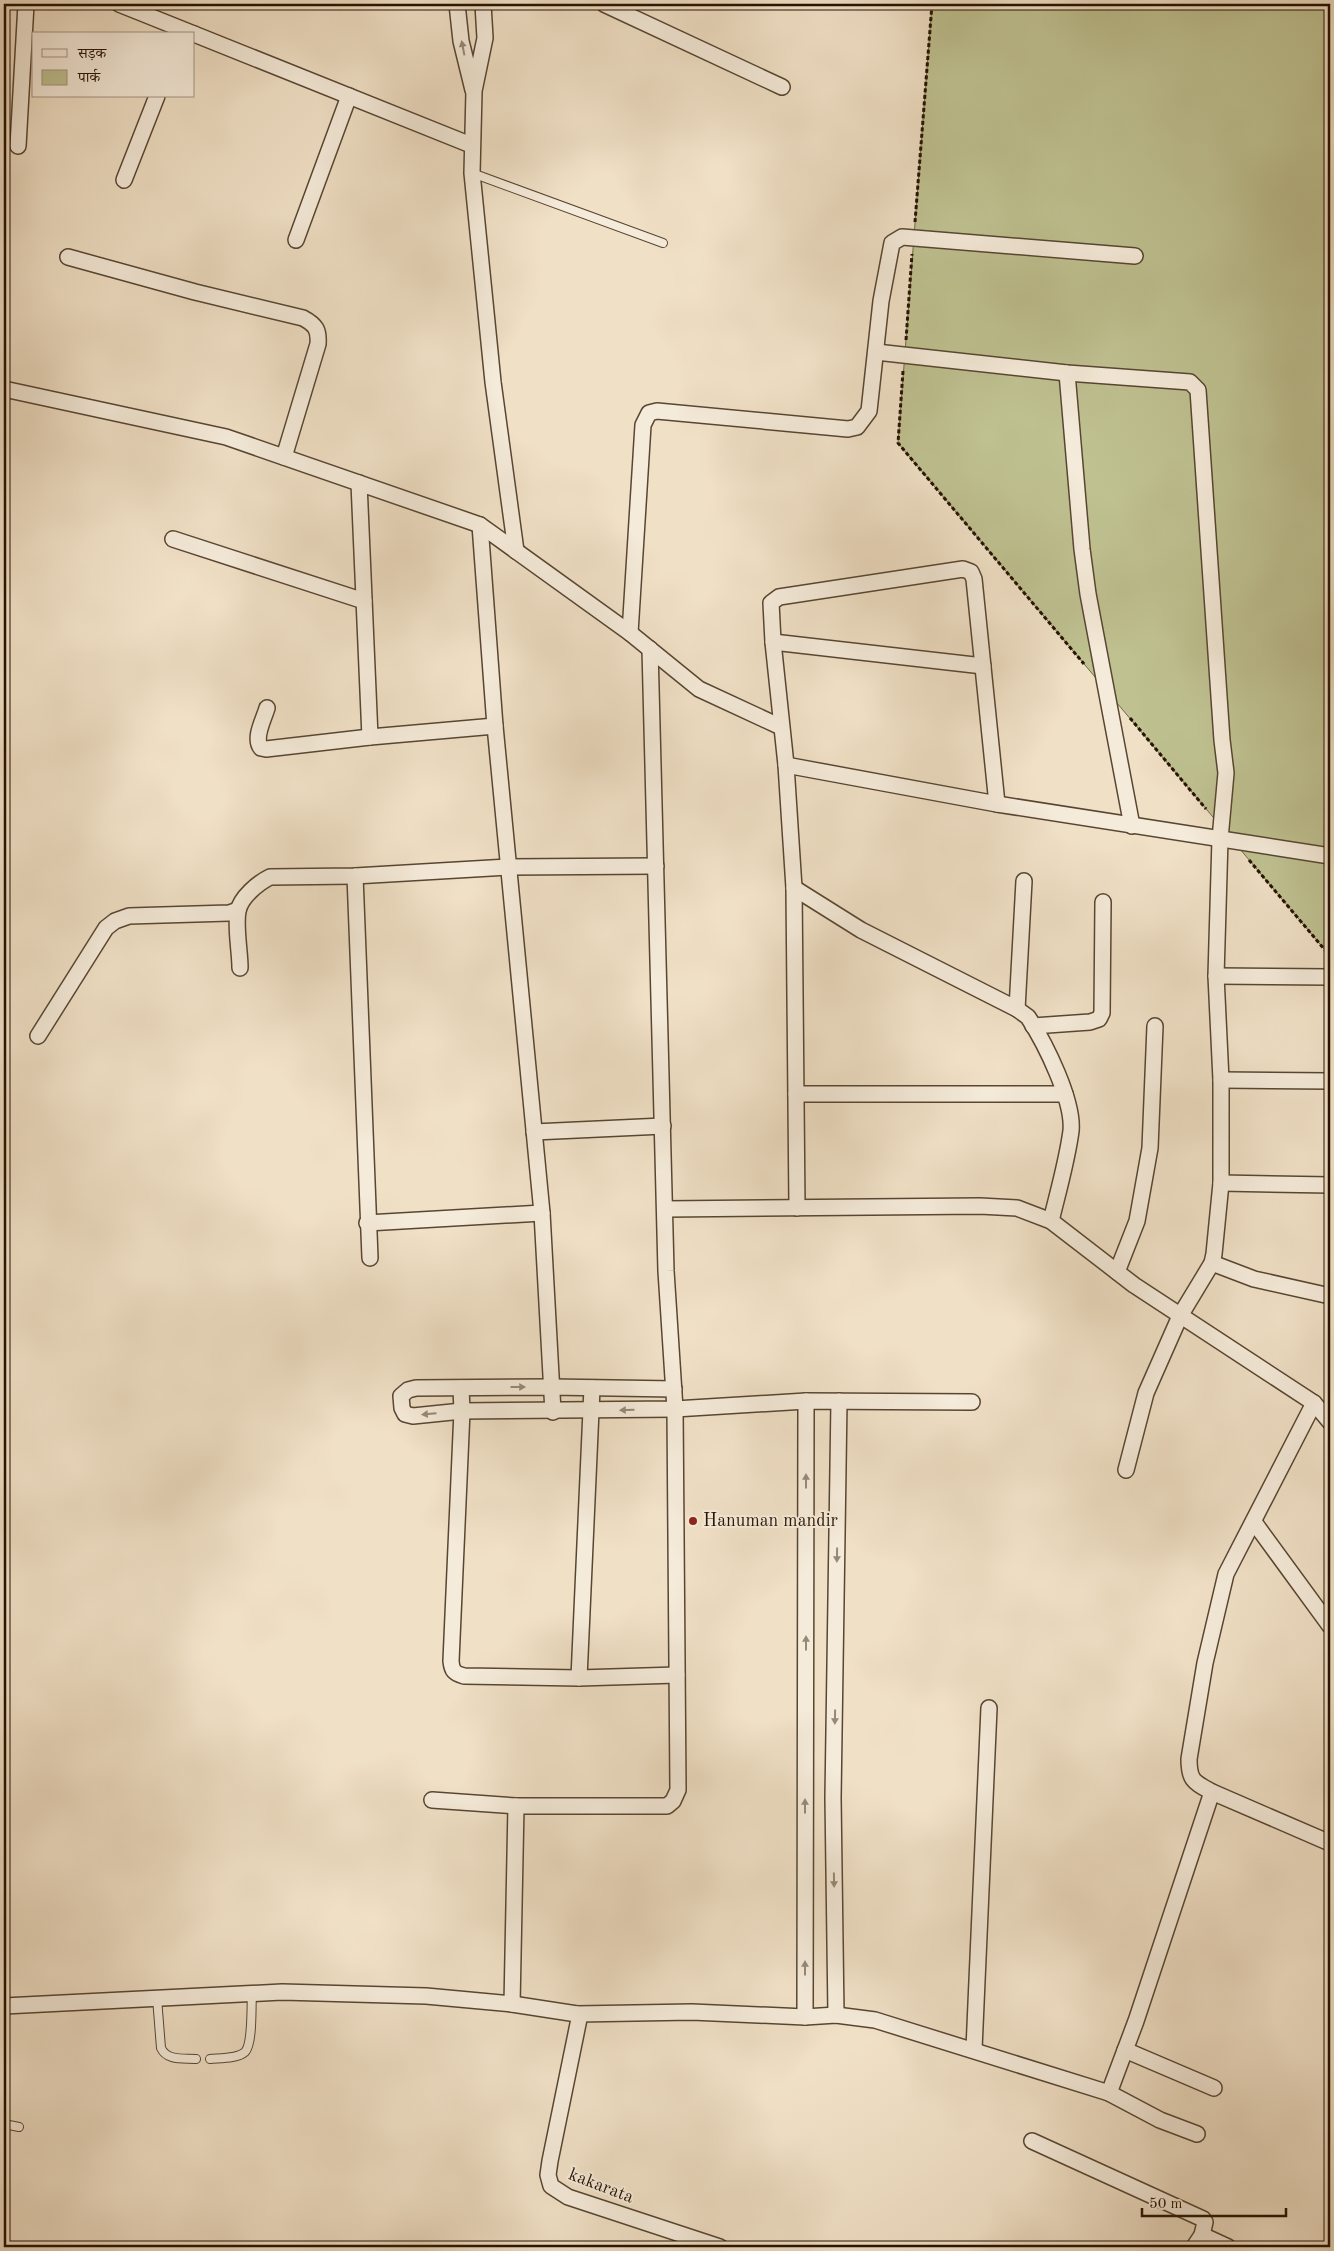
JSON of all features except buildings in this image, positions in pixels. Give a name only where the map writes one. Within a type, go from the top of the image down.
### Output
[{"type":"street","points":[[18,146],[26,4]]},
{"type":"street","points":[[119,4],[186,32]]},
{"type":"street","points":[[457,4],[461,40],[474,92]]},
{"type":"street","points":[[483,4],[485,38],[474,92],[471,145],[472,173],[493,382],[516,551]]},
{"type":"street","points":[[604,4],[782,88]]},
{"type":"street","points":[[195,36],[471,145]]},
{"type":"street","points":[[296,240],[349,96]]},
{"type":"street","points":[[124,180],[156,98]]},
{"type":"street","points":[[630,633],[643,425],[649,413],[657,411],[848,429],[857,427],[869,411],[881,300],[892,243],[902,237],[1135,256]]},
{"type":"street","points":[[68,257],[195,292],[304,318],[313,324],[318,332],[318,344],[284,457]]},
{"type":"street","points":[[876,352],[1067,373],[1190,382],[1198,390],[1221,730],[1226,773],[1220,839],[1216,976],[1221,1080],[1221,1183],[1212,1263],[1180,1316],[1146,1393],[1126,1470]]},
{"type":"street","points":[[1067,373],[1082,549],[1088,594],[1132,826]]},
{"type":"street","points":[[4,389],[226,438],[480,524],[630,633],[699,688],[781,726]]},
{"type":"street","points":[[359,483],[370,737]]},
{"type":"street","points":[[480,524],[495,726],[542,1213],[553,1412]]},
{"type":"street","points":[[173,539],[364,601]]},
{"type":"street","points":[[797,1208],[794,888],[786,765],[773,642],[771,603],[779,597],[963,569],[971,572],[974,579],[997,804]]},
{"type":"street","points":[[773,642],[983,666]]},
{"type":"street","points":[[432,1800],[516,1806],[667,1806],[673,1802],[678,1790],[676,1409],[666,1271],[666,1209],[650,649]]},
{"type":"street","points":[[267,708],[258,739],[261,748],[495,726]]},
{"type":"street","points":[[786,765],[997,804],[1330,856]]},
{"type":"street","points":[[38,1036],[106,928],[115,921],[130,916],[229,914],[238,910],[252,888],[270,877],[355,876],[508,867],[656,866]]},
{"type":"street","points":[[355,876],[367,1223],[370,1258]]},
{"type":"street","points":[[1017,1009],[1024,881]]},
{"type":"street","points":[[794,888],[861,930],[1017,1009],[1028,1017],[1065,1094],[1070,1111],[1071,1130],[1051,1221]]},
{"type":"street","points":[[1033,1026],[1090,1022],[1099,1019],[1102,1013],[1103,902]]},
{"type":"street","points":[[238,910],[240,968]]},
{"type":"street","points":[[1216,976],[1330,977]]},
{"type":"street","points":[[1117,1272],[1137,1221],[1150,1148],[1155,1026]]},
{"type":"street","points":[[1221,1080],[1330,1081]]},
{"type":"street","points":[[796,1094],[1065,1094]]},
{"type":"street","points":[[534,1132],[663,1126]]},
{"type":"street","points":[[1221,1183],[1330,1184]]},
{"type":"street","points":[[666,1209],[980,1206],[1017,1208],[1051,1221],[1117,1272],[1180,1316],[1314,1403],[1330,1422]]},
{"type":"street","points":[[367,1223],[542,1213]]},
{"type":"street","points":[[1212,1263],[1254,1279],[1330,1296]]},
{"type":"street","points":[[674,1389],[461,1388],[408,1390],[401,1396],[402,1408],[405,1414],[413,1416],[462,1411],[553,1412],[676,1409],[806,1401],[972,1402]]},
{"type":"street","points":[[461,1388],[462,1411],[452,1669],[455,1674],[464,1676],[579,1678],[677,1675]]},
{"type":"street","points":[[579,1678],[593,1411],[592,1388]]},
{"type":"street","points":[[805,2017],[806,1401]]},
{"type":"street","points":[[836,2015],[833,1798],[839,1401]]},
{"type":"street","points":[[1314,1403],[1224,1581],[1205,1663],[1189,1759],[1189,1774],[1195,1783],[1212,1792],[1330,1843]]},
{"type":"street","points":[[1254,1522],[1330,1626]]},
{"type":"street","points":[[974,2049],[989,1708]]},
{"type":"street","points":[[1109,2093],[1212,1792]]},
{"type":"street","points":[[512,2004],[516,1806]]},
{"type":"street","points":[[4,2006],[282,1992],[426,1996],[512,2004],[577,2014],[692,2012],[805,2017],[836,2015],[876,2020],[974,2049],[1109,2093],[1160,2120],[1198,2134]]},
{"type":"street","name":"kakarata","points":[[577,2014],[579,2019],[550,2161],[548,2175],[551,2186],[568,2197],[720,2247]]},
{"type":"street","points":[[1125,2050],[1214,2088]]},
{"type":"street","points":[[1032,2141],[1203,2219],[1205,2222],[1198,2241],[1228,2247]]},
{"type":"lane","points":[[472,173],[663,244]]},
{"type":"lane","points":[[210,2059],[239,2055],[246,2051],[249,2042],[252,1994]]},
{"type":"lane","points":[[157,1998],[161,2048],[164,2054],[170,2057],[196,2059]]},
{"type":"lane","points":[[4,2124],[19,2127]]},
{"type":"path","points":[[914,228],[932,4]]},
{"type":"path","points":[[905,345],[913,248]]},
{"type":"path","points":[[904,365],[898,443],[1088,669]]},
{"type":"path","points":[[1127,715],[1209,813]]},
{"type":"path","points":[[1248,858],[1330,956]]},
{"type":"green space","points":[[932,4],[1330,4],[1330,956],[898,443]]},
{"type":"place","name":"Hanuman mandir","points":[[693,1521]]}]
